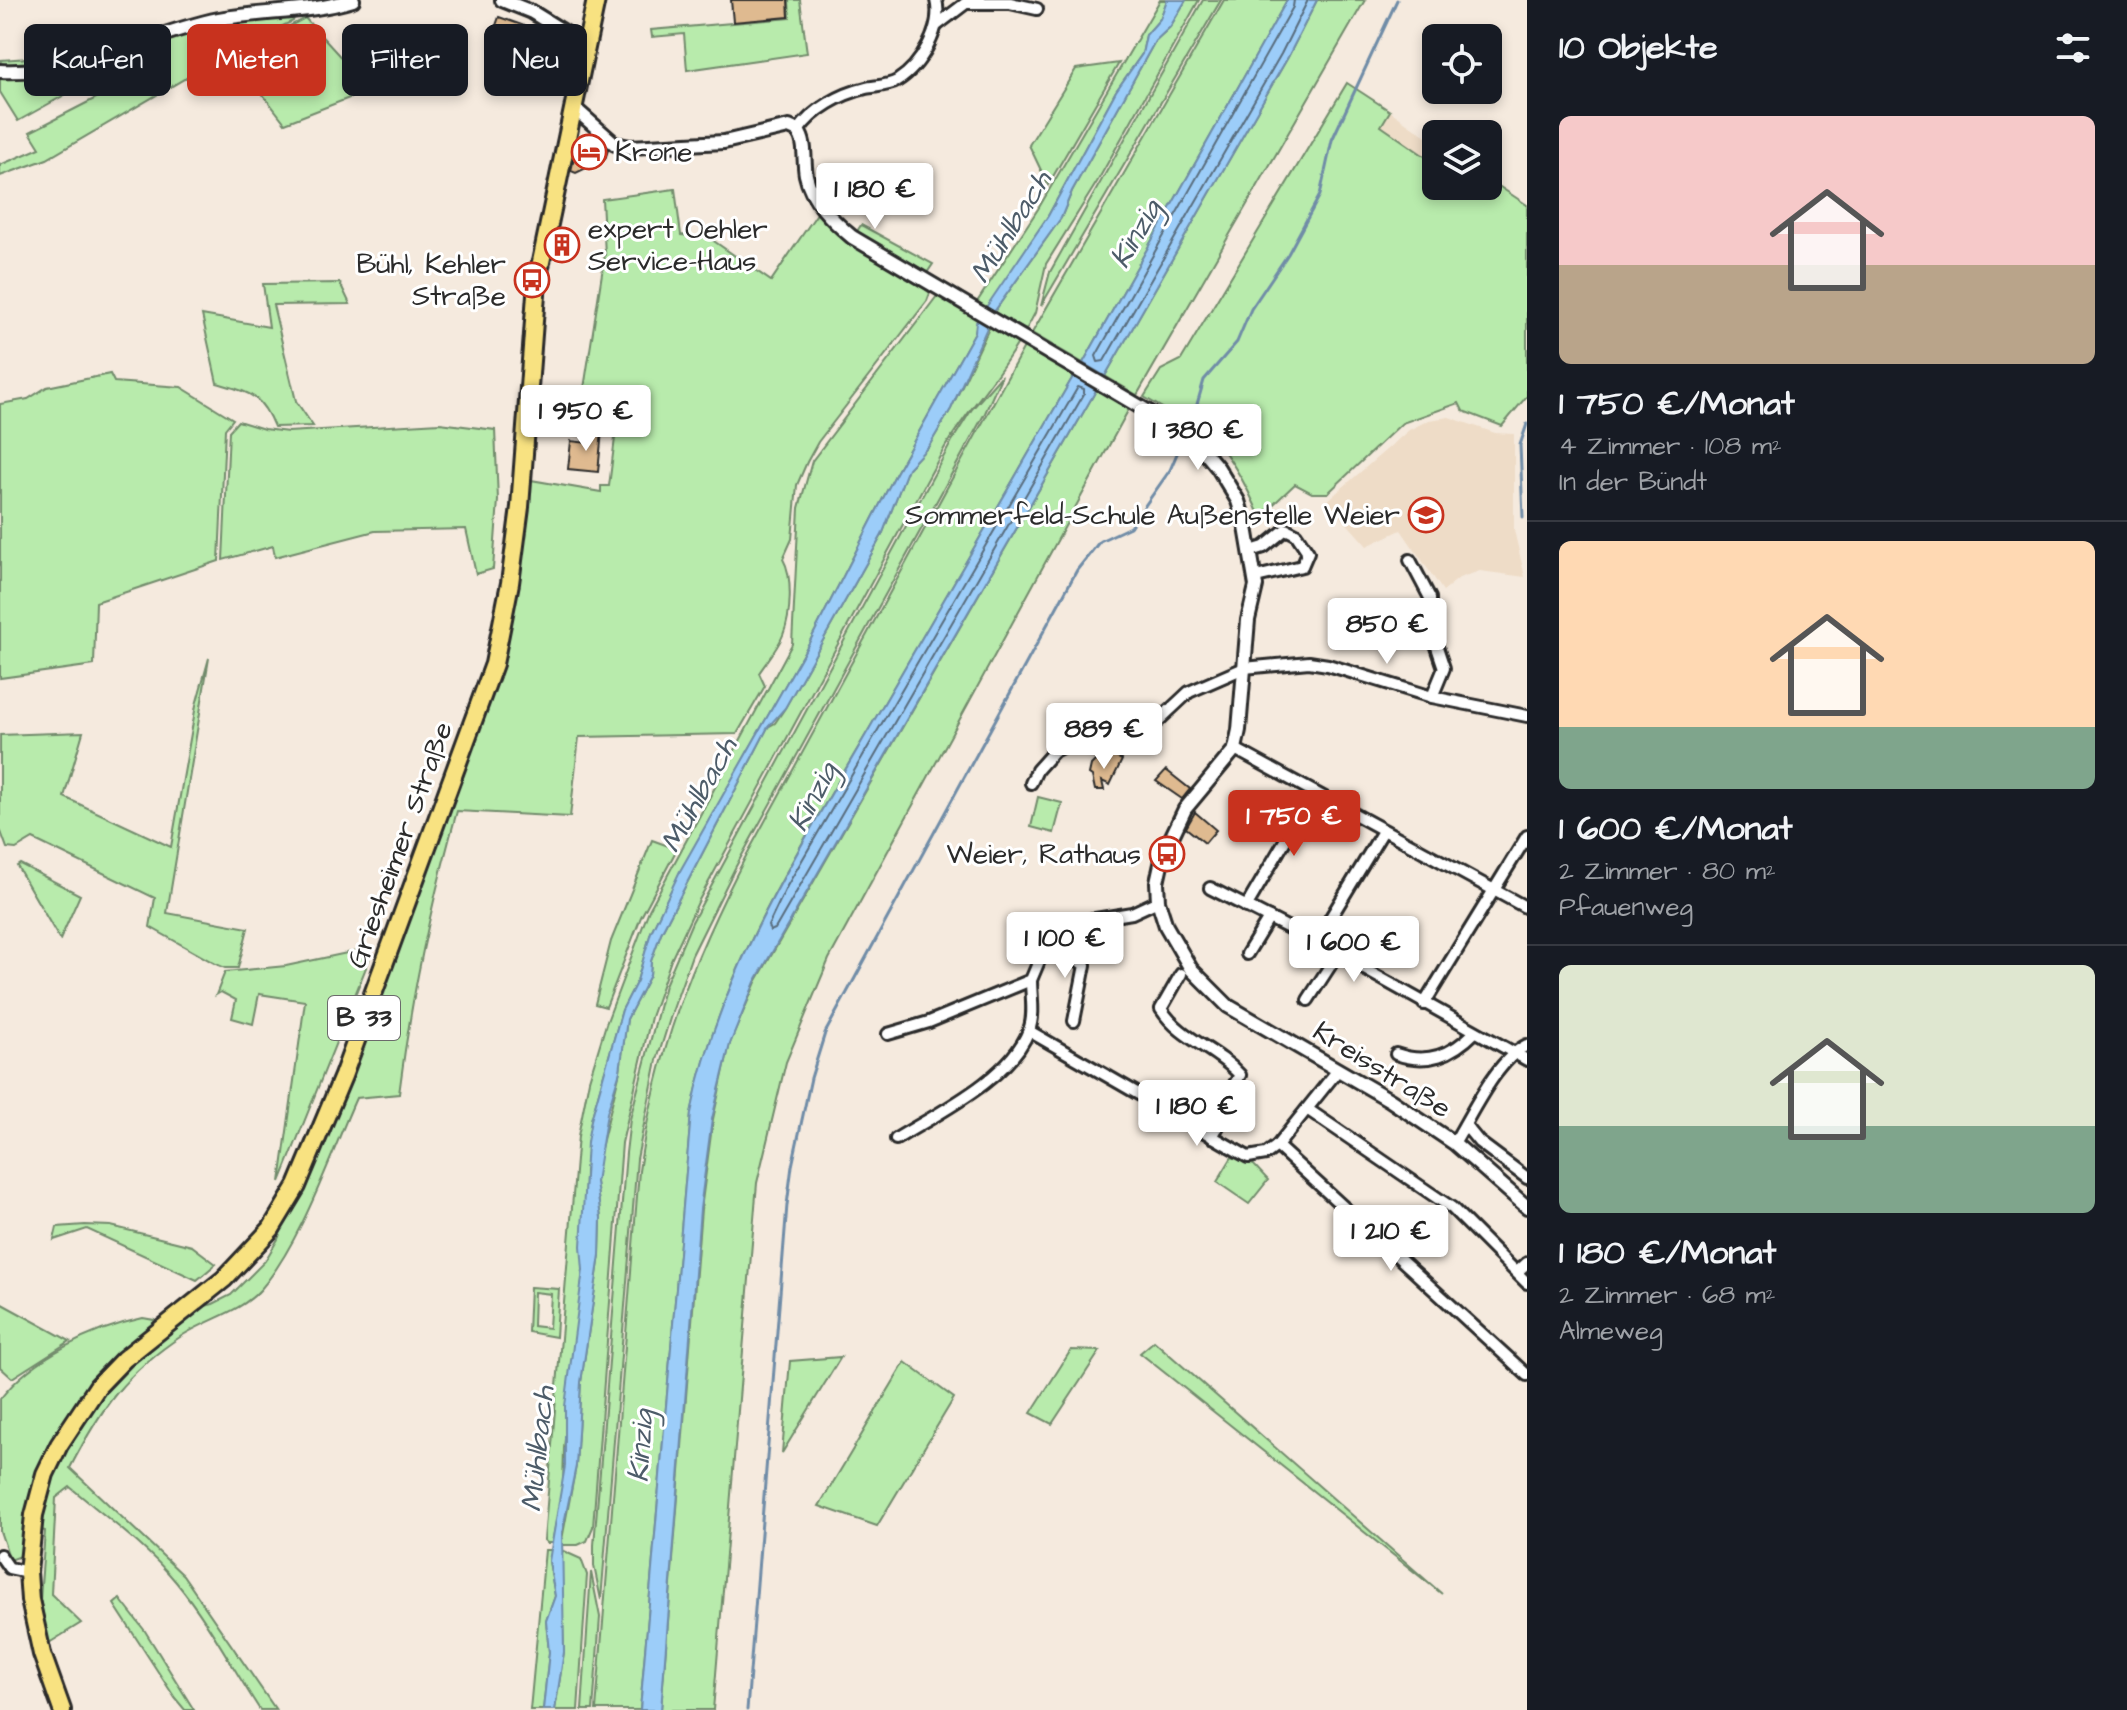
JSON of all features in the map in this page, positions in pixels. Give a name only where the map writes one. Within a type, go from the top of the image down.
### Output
[{"type":"main road","name":"B 33","points":[[587,37],[596,0]]},
{"type":"main road","name":"B 33","points":[[572,106],[574,96]]},
{"type":"main road","name":"Griesheimer Straße","points":[[62,1710],[39,1643],[28,1572],[34,1515],[45,1474],[98,1386],[124,1359],[224,1279],[271,1229],[297,1186],[343,1076],[494,664],[510,583],[520,507],[537,281],[572,106]]},
{"type":"street","points":[[0,71],[72,64],[221,19],[353,0]]},
{"type":"street","points":[[502,0],[551,24]]},
{"type":"street","points":[[936,0],[937,25]]},
{"type":"street","points":[[798,131],[804,122],[834,99],[852,91],[896,82],[921,55],[937,25],[966,3],[1010,3],[1037,9]]},
{"type":"street","points":[[572,106],[615,144],[630,147],[699,145],[789,127],[798,131],[804,143],[806,176],[810,187],[836,223],[872,250],[1137,402],[1193,438],[1218,468],[1238,501],[1256,577],[1248,620],[1235,749],[1185,809],[1170,835],[1158,871],[1158,901],[1132,913],[1059,925],[1031,980],[1029,1031],[1004,1067],[971,1094],[896,1139]]},
{"type":"street","points":[[1251,551],[1264,547],[1286,529],[1304,543],[1308,552],[1302,566],[1256,577]]},
{"type":"street","points":[[1410,560],[1430,598],[1430,626],[1444,668],[1432,697]]},
{"type":"street","points":[[1031,783],[1037,770],[1054,751],[1075,740],[1138,734],[1158,721],[1189,692],[1244,668],[1309,662],[1328,665],[1432,697],[1527,716]]},
{"type":"street","points":[[1235,749],[1527,908]]},
{"type":"street","points":[[1246,907],[1313,793]]},
{"type":"street","points":[[1316,942],[1383,831]]},
{"type":"street","points":[[1424,1004],[1527,836]]},
{"type":"street","points":[[1210,888],[1316,942],[1527,1060]]},
{"type":"street","name":"Kreisstraße","points":[[1158,901],[1166,926],[1191,969],[1228,1006],[1454,1143],[1527,1207]]},
{"type":"street","points":[[1247,954],[1269,918]]},
{"type":"street","points":[[1048,942],[1085,965],[1074,1021]]},
{"type":"street","points":[[1308,1000],[1337,955]]},
{"type":"street","points":[[1181,974],[1161,1009],[1173,1027],[1229,1063],[1240,1075],[1231,1090],[1232,1101],[1212,1137]]},
{"type":"street","points":[[888,1034],[929,1022],[1031,980]]},
{"type":"street","points":[[1029,1031],[1248,1157],[1266,1154],[1277,1146],[1338,1070]]},
{"type":"street","points":[[1396,1054],[1414,1060],[1438,1057],[1461,1047],[1475,1032]]},
{"type":"street","points":[[1454,1143],[1514,1051],[1527,1045]]},
{"type":"street","points":[[1307,1109],[1452,1208],[1527,1283]]},
{"type":"street","points":[[1465,1125],[1479,1142],[1527,1178]]},
{"type":"street","points":[[1277,1146],[1527,1375]]},
{"type":"street","points":[[1517,1272],[1527,1263]]},
{"type":"street","points":[[0,1555],[9,1568],[28,1572]]},
{"type":"shaded area","points":[[1390,111],[1422,133],[1422,154],[1380,126]]},
{"type":"shaded area","name":"Sommerfeld-Schule Außenstelle Weier","points":[[1449,417],[1495,433],[1514,434],[1514,530],[1525,577],[1480,571],[1459,578],[1443,591],[1401,530],[1367,546],[1327,501],[1409,430],[1429,420]]},
{"type":"green space","points":[[789,0],[800,0],[807,53],[687,70],[684,34],[652,37],[651,30],[790,18]]},
{"type":"green space","points":[[1160,0],[1167,0],[1160,19],[1146,35],[1142,54],[1116,91],[1048,216],[987,308],[977,302],[1038,209]]},
{"type":"green space","points":[[1186,0],[1199,0],[1097,182],[1046,264],[1035,313],[1026,330],[994,312],[1061,218],[1072,191],[1155,41],[1170,27]]},
{"type":"green space","points":[[1203,0],[1221,0],[1041,306],[1050,272]]},
{"type":"green space","points":[[1224,0],[1287,0],[1083,363],[1032,333]]},
{"type":"green space","points":[[1317,0],[1365,0],[1137,395],[1105,376],[1288,57]]},
{"type":"green space","points":[[225,10],[228,14],[171,31],[171,26]]},
{"type":"green space","points":[[295,14],[293,21],[287,24],[221,24]]},
{"type":"green space","points":[[305,18],[310,24],[294,24]]},
{"type":"green space","points":[[187,32],[187,77],[171,87],[171,35]]},
{"type":"green space","points":[[326,41],[342,59],[342,96],[354,96],[285,123],[264,96],[326,96]]},
{"type":"green space","points":[[24,58],[24,64],[0,65],[1,60]]},
{"type":"green space","points":[[1119,63],[1048,185],[1029,145],[1076,69]]},
{"type":"green space","points":[[24,69],[24,96],[63,96],[18,121],[0,92],[0,74]]},
{"type":"green space","points":[[1347,83],[1390,111],[1381,126],[1422,154],[1422,200],[1502,200],[1502,188],[1527,205],[1527,396],[1502,426],[1463,411],[1459,403],[1402,423],[1328,493],[1312,493],[1295,484],[1260,517],[1236,469],[1204,426],[1191,425],[1144,397],[1161,370],[1181,360]]},
{"type":"green space","points":[[100,96],[155,96],[47,159],[0,176],[0,165],[40,148],[30,132]]},
{"type":"green space","points":[[675,189],[681,235],[708,237],[771,281],[818,212],[842,238],[930,293],[927,301],[818,442],[797,485],[792,539],[783,559],[790,586],[788,618],[781,640],[759,673],[765,686],[737,734],[579,737],[570,817],[457,811],[423,951],[399,1094],[356,1098],[302,1223],[261,1289],[234,1309],[183,1335],[145,1363],[116,1393],[70,1468],[183,1575],[276,1710],[260,1710],[199,1613],[152,1556],[70,1487],[56,1498],[51,1594],[81,1623],[49,1643],[40,1600],[45,1531],[41,1530],[49,1479],[68,1436],[102,1386],[193,1309],[231,1295],[265,1261],[278,1239],[477,728],[525,479],[601,492],[601,486],[609,486],[618,414],[581,408],[605,254],[602,199]]},
{"type":"green space","points":[[861,225],[933,264],[927,273],[856,233]]},
{"type":"green space","points":[[340,283],[350,304],[273,305],[296,401],[313,426],[274,427],[253,396],[217,383],[202,315],[269,327],[263,284]]},
{"type":"green space","points":[[937,296],[978,319],[975,332],[896,473],[809,643],[680,872],[651,932],[637,981],[622,1010],[591,1120],[585,1171],[583,1270],[563,1484],[552,1543],[547,1543],[544,1540],[578,1136],[589,1080],[606,1024],[649,910],[792,644],[799,508],[812,461]]},
{"type":"green space","points":[[990,326],[1018,343],[945,447],[699,900],[671,960],[651,1017],[622,1143],[593,1527],[587,1541],[578,1545],[561,1545],[576,1466],[581,1382],[600,1255],[601,1218],[596,1182],[599,1156],[620,1071],[627,1019],[650,975],[651,961],[661,933],[768,727],[775,723],[785,708],[882,535],[908,468],[929,446],[951,409]]},
{"type":"green space","points":[[1025,345],[1074,375],[788,868],[741,963],[720,1012],[704,1062],[691,1114],[640,1710],[596,1710],[639,1171],[655,1087],[678,1009],[708,933],[746,856]]},
{"type":"green space","points":[[110,374],[114,382],[181,387],[233,419],[225,429],[219,561],[96,602],[94,665],[0,678],[0,404],[28,399],[47,387]]},
{"type":"green space","points":[[1002,375],[985,413],[735,868],[692,955],[672,1012],[657,1060],[637,1159],[601,1600],[594,1566],[594,1545],[626,1153],[630,1119],[665,985],[692,922],[952,441],[972,409]]},
{"type":"green space","points":[[1098,387],[1130,407],[829,959],[786,1062],[757,1183],[713,1710],[661,1710],[701,1209],[713,1119],[730,1043],[756,982]]},
{"type":"green space","points":[[238,421],[288,432],[440,423],[495,430],[498,500],[493,569],[476,574],[466,529],[375,531],[275,557],[273,546],[223,560],[229,431]]},
{"type":"green space","points":[[209,658],[167,913],[248,928],[238,968],[216,964],[150,927],[155,898],[33,839],[16,849],[7,848],[0,829],[0,735],[83,732],[64,797],[171,847],[196,705]]},
{"type":"green space","points":[[1038,797],[1062,803],[1054,833],[1031,827]]},
{"type":"green space","points":[[652,840],[677,849],[641,917],[606,1007],[595,1004],[611,941]]},
{"type":"green space","points":[[20,864],[80,895],[60,940],[17,866]]},
{"type":"green space","points":[[361,950],[367,953],[369,960],[280,1182],[305,1001],[259,994],[253,1024],[232,1018],[236,1000],[221,992],[216,995],[225,972],[286,966]]},
{"type":"green space","points":[[1232,1157],[1254,1165],[1268,1180],[1249,1204],[1217,1182]]},
{"type":"green space","points":[[111,1226],[192,1246],[216,1264],[197,1280],[87,1229],[54,1240],[57,1227]]},
{"type":"green space","points":[[530,1287],[559,1289],[556,1337],[528,1332]],"holes":[[[534,1292],[551,1294],[549,1328],[533,1326]]]},
{"type":"green space","points":[[0,1303],[70,1341],[12,1378],[0,1367]]},
{"type":"green space","points":[[143,1318],[155,1323],[117,1356],[74,1407],[42,1463],[21,1556],[10,1560],[0,1531],[0,1399],[29,1370],[65,1347],[104,1329]]},
{"type":"green space","points":[[1154,1341],[1442,1594],[1140,1353]]},
{"type":"green space","points":[[1071,1350],[1100,1351],[1052,1424],[1031,1413]]},
{"type":"green space","points":[[841,1357],[782,1453],[790,1361]]},
{"type":"green space","points":[[905,1362],[954,1398],[877,1526],[819,1506]]},
{"type":"green space","points":[[545,1550],[552,1550],[549,1561],[555,1596],[546,1621],[549,1652],[543,1710],[530,1710]]},
{"type":"green space","points":[[561,1550],[581,1559],[587,1575],[578,1710],[555,1710],[564,1652]]},
{"type":"green space","points":[[591,1572],[600,1617],[593,1710],[582,1710]]},
{"type":"green space","points":[[120,1599],[145,1631],[194,1710],[185,1710],[175,1698],[114,1604]]},
{"type":"water","points":[[1167,0],[1186,0],[1170,27],[1155,41],[1072,191],[1061,218],[994,312],[951,409],[929,446],[908,468],[882,535],[785,708],[768,727],[661,933],[651,961],[650,975],[627,1019],[620,1071],[607,1113],[596,1182],[601,1218],[600,1255],[581,1382],[576,1466],[562,1533],[564,1652],[555,1710],[543,1710],[549,1652],[546,1621],[555,1596],[549,1561],[565,1466],[565,1406],[583,1270],[581,1246],[587,1142],[622,1010],[637,981],[651,932],[680,871],[809,643],[896,473],[975,332],[976,322],[1048,216],[1116,91],[1142,54],[1146,35],[1160,19]]},
{"type":"water","points":[[1287,0],[1317,0],[1288,57],[1105,376],[1083,363]]},
{"type":"water","points":[[1074,375],[1098,387],[755,982],[730,1044],[712,1119],[700,1209],[661,1710],[640,1710],[691,1113],[704,1062],[741,963],[789,868]]},
{"type":"building","points":[[731,0],[788,0],[789,17],[733,22]]},
{"type":"building","points":[[499,17],[519,24],[496,24]]},
{"type":"building","name":"Krone","points":[[578,140],[603,145],[608,150],[605,159],[576,173],[571,171]]},
{"type":"building","points":[[590,430],[602,431],[598,472],[568,469],[571,441],[588,443]]},
{"type":"building","points":[[1108,753],[1122,760],[1110,785],[1102,781],[1104,790],[1095,790],[1089,774],[1091,765],[1096,760],[1103,762]]},
{"type":"building","points":[[1166,770],[1190,789],[1182,799],[1156,781]]},
{"type":"building","points":[[1195,812],[1216,830],[1205,843],[1186,828]]},
{"type":"waterway","points":[[1191,425],[1204,380],[1237,342],[1251,309],[1288,254],[1320,195],[1332,140],[1397,0]]},
{"type":"waterway","points":[[1523,517],[1520,445],[1527,424]]},
{"type":"waterway","points":[[747,1710],[787,1205],[811,1078],[825,1033],[1077,570],[1100,541],[1130,527],[1170,470],[1182,442]]},
{"type":"place","name":"Krone","points":[[589,152]]},
{"type":"place","name":"expert Oehler Service-Haus","points":[[562,245]]},
{"type":"place","name":"Bühl, Kehler Straße","points":[[532,280]]},
{"type":"place","name":"Sommerfeld-Schule Außenstelle Weier","points":[[1426,515]]},
{"type":"place","name":"Weier, Rathaus","points":[[1167,854]]},
{"type":"water label","name":"Mühlbach","points":[[1011,227]]},
{"type":"water label","name":"Kinzig","points":[[1136,234]]},
{"type":"water label","name":"Mühlbach","points":[[699,795]]},
{"type":"water label","name":"Kinzig","points":[[813,797]]},
{"type":"water label","name":"Kinzig","points":[[641,1446]]},
{"type":"water label","name":"Mühlbach","points":[[538,1449]]}]
